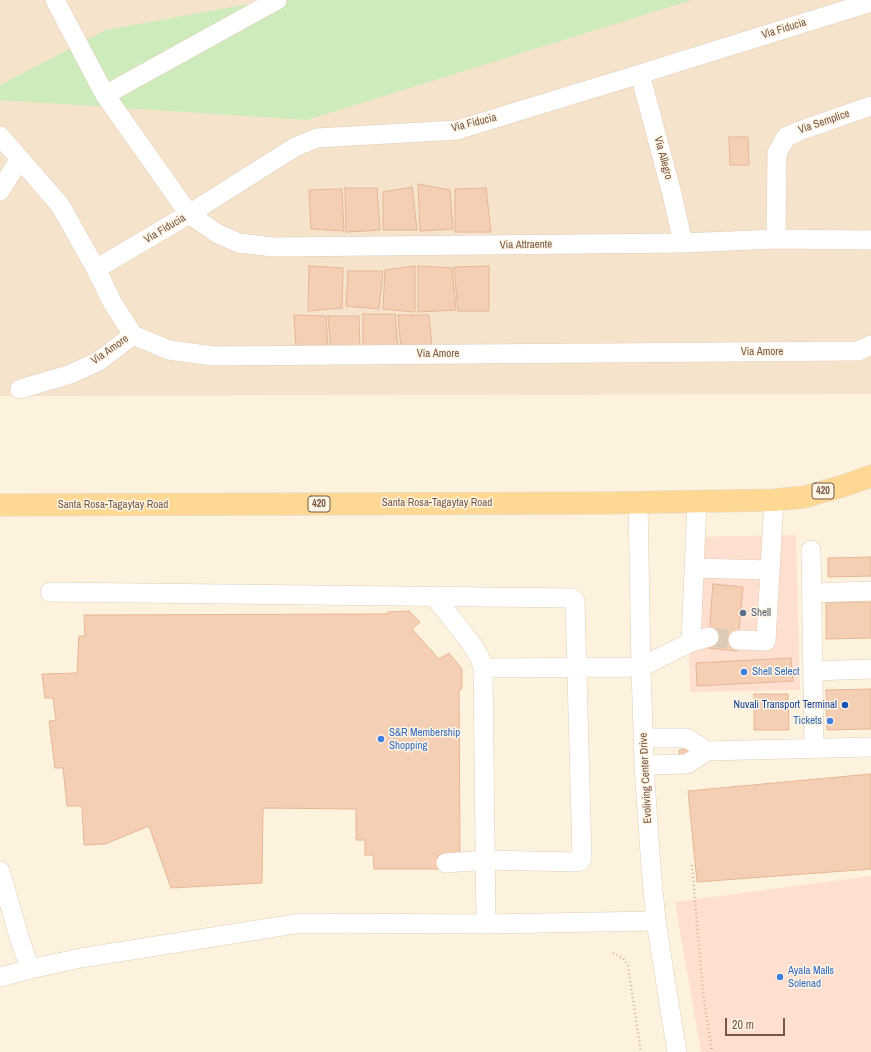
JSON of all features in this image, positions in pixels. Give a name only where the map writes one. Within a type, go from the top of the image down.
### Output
[{"type":"main road","name":"Santa Rosa-Tagaytay Road","points":[[0,505],[774,500],[804,497],[871,476]]},
{"type":"street","points":[[54,0],[105,95],[189,214]]},
{"type":"street","points":[[105,95],[277,0]]},
{"type":"street","name":"Via Fiducia","points":[[96,269],[189,214],[295,147],[317,138],[457,130],[871,2]]},
{"type":"street","name":"Via Allegro","points":[[640,74],[672,194],[683,243]]},
{"type":"street","name":"Via Semplice","points":[[776,239],[777,153],[786,136],[871,106]]},
{"type":"street","points":[[0,136],[19,160],[60,205],[96,269],[112,302],[133,335]]},
{"type":"street","points":[[0,191],[19,160]]},
{"type":"street","name":"Via Attraente","points":[[189,214],[218,234],[239,243],[273,247],[683,243],[776,239],[871,240]]},
{"type":"street","name":"Via Amore","points":[[20,388],[71,374],[99,361],[133,335],[169,350],[213,356],[858,351],[871,345]]},
{"type":"street","points":[[738,640],[766,641],[774,500]]},
{"type":"street","points":[[483,668],[641,667],[700,639],[694,568],[697,501]]},
{"type":"street","name":"Evoliving Center Drive","points":[[638,502],[643,738],[651,868],[656,920],[677,1052]]},
{"type":"street","points":[[811,550],[814,749]]},
{"type":"street","points":[[694,568],[770,570]]},
{"type":"street","points":[[811,593],[871,591]]},
{"type":"street","points":[[50,592],[572,598],[576,601],[582,858],[577,862],[485,860],[446,863]]},
{"type":"street","points":[[434,596],[471,643],[480,658],[483,668],[486,924]]},
{"type":"street","points":[[813,671],[871,669]]},
{"type":"street","points":[[643,738],[687,738],[707,751]]},
{"type":"street","points":[[644,765],[687,764],[707,751],[871,747]]},
{"type":"street","points":[[0,871],[20,940],[30,968]]},
{"type":"street","points":[[0,977],[30,968],[81,958],[301,923],[486,924],[656,920]]},
{"type":"path","points":[[696,865],[692,865],[703,993],[712,1052]]},
{"type":"path","points":[[613,953],[623,958],[628,966],[641,1052]]},
{"type":"shaded area","points":[[0,0],[871,0],[871,394],[0,396]]},
{"type":"shaded area","name":"Shell","points":[[796,535],[800,690],[690,692],[687,537]]},
{"type":"shaded area","name":"Ayala Malls Solenad","points":[[871,876],[871,1052],[701,1052],[675,902]]},
{"type":"green space","points":[[271,0],[692,0],[307,120],[0,100],[0,85],[106,30]]},
{"type":"building","points":[[729,137],[748,137],[749,165],[730,165]]},
{"type":"building","points":[[418,184],[450,190],[453,229],[420,231]]},
{"type":"building","points":[[412,187],[417,230],[383,230],[383,192]]},
{"type":"building","points":[[345,188],[377,188],[380,230],[346,232]]},
{"type":"building","points":[[486,188],[491,232],[455,232],[455,189]]},
{"type":"building","points":[[342,189],[344,231],[311,229],[309,190]]},
{"type":"building","points":[[309,266],[343,268],[342,308],[308,311]]},
{"type":"building","points":[[415,266],[415,312],[383,309],[385,270]]},
{"type":"building","points":[[418,266],[452,268],[456,310],[418,312]]},
{"type":"building","points":[[489,266],[489,311],[458,311],[454,267]]},
{"type":"building","points":[[348,271],[383,271],[379,309],[346,306]]},
{"type":"building","points":[[363,314],[395,314],[398,348],[363,348]]},
{"type":"building","points":[[294,315],[326,316],[328,350],[296,348]]},
{"type":"building","points":[[398,315],[429,315],[432,347],[401,349]]},
{"type":"building","points":[[328,316],[359,316],[360,350],[331,352]]},
{"type":"building","points":[[871,557],[871,576],[828,577],[828,558]]},
{"type":"building","points":[[713,584],[743,587],[737,651],[708,648]]},
{"type":"building","points":[[826,602],[871,602],[871,638],[826,639]]},
{"type":"building","points":[[409,611],[420,622],[412,629],[439,659],[449,653],[462,669],[462,689],[459,690],[460,855],[438,856],[439,869],[374,869],[373,855],[365,855],[365,840],[356,840],[356,809],[263,808],[262,883],[171,888],[149,826],[105,844],[84,845],[82,806],[67,806],[63,768],[55,768],[49,721],[56,720],[53,698],[45,698],[42,674],[77,673],[79,636],[85,636],[84,615],[388,614],[388,612]]},
{"type":"building","name":"Shell Select","points":[[791,658],[793,681],[697,686],[696,663]]},
{"type":"building","points":[[871,689],[871,729],[827,730],[826,690]]},
{"type":"building","points":[[754,694],[788,694],[789,730],[754,730]]},
{"type":"building","points":[[687,749],[687,757],[680,758],[679,750]]},
{"type":"building","points":[[871,774],[871,869],[697,882],[688,791]]},
{"type":"tunnel","points":[[709,637],[738,640]]},
{"type":"place","name":"Shell","points":[[743,613]]},
{"type":"place","name":"Shell Select","points":[[744,672]]},
{"type":"place","name":"Nuvali Transport Terminal","points":[[845,705]]},
{"type":"place","name":"Tickets","points":[[830,721]]},
{"type":"place","name":"S&R Membership Shopping","points":[[381,739]]},
{"type":"place","name":"Ayala Malls Solenad","points":[[780,977]]}]
